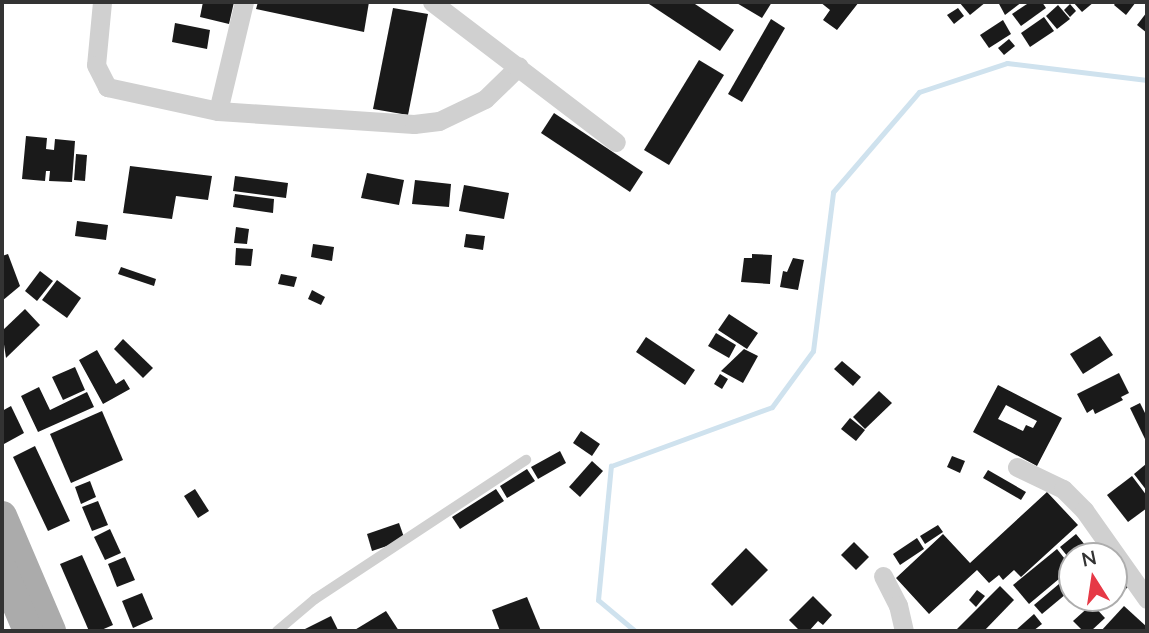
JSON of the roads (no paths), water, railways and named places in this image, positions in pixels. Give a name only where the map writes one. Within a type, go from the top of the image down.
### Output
[{"type":"main road","points":[[2,516],[51,631]]},
{"type":"main road","points":[[4,578],[28,631]]},
{"type":"street","points":[[102,2],[96,65],[107,88],[218,111],[414,124],[439,121],[485,99],[519,66]]},
{"type":"street","points":[[218,111],[244,2]]},
{"type":"street","points":[[432,2],[616,142]]},
{"type":"street","points":[[1017,467],[1063,489],[1084,510],[1147,598]]},
{"type":"street","points":[[883,576],[898,605],[904,631]]},
{"type":"lane","points":[[277,631],[315,599],[526,460]]},
{"type":"waterway","points":[[635,631],[598,600],[611,466],[772,407],[813,351],[833,192],[919,92],[1007,63],[1147,80]]}]
